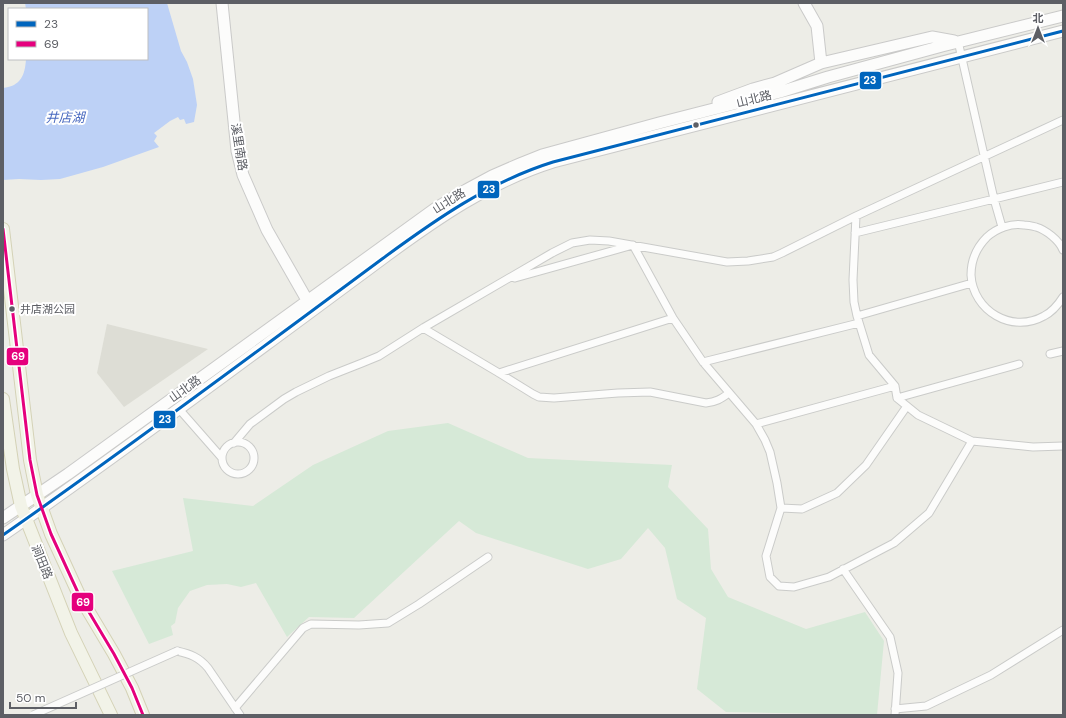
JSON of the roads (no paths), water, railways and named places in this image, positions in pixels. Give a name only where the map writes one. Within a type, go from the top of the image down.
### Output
[{"type":"main road","name":"溪里南路","points":[[222,3],[237,150],[243,175],[267,230],[308,300]]},
{"type":"main road","points":[[804,3],[817,26],[820,63]]},
{"type":"main road","name":"山北路","points":[[3,518],[68,474],[436,208],[492,176],[522,162],[659,123],[780,92],[958,41],[1063,16]]},
{"type":"main road","name":"山北路","points":[[3,535],[179,409],[406,241],[470,199],[511,178],[553,162],[1063,31]]},
{"type":"main road","points":[[659,123],[775,83],[820,63],[932,37],[958,41]]},
{"type":"main road","name":"涧田路","points":[[3,229],[30,460],[37,495],[51,534],[80,597],[118,661],[132,688],[143,715]]},
{"type":"main road","name":"涧田路","points":[[3,399],[13,469],[25,520],[71,633],[110,715]]},
{"type":"street","points":[[958,41],[994,199],[1002,227]]},
{"type":"street","points":[[234,443],[250,424],[284,399],[329,376],[379,356],[423,328],[552,253],[572,243],[594,240],[633,245],[727,262],[748,262],[761,260],[782,253],[856,216],[1063,120]]},
{"type":"street","points":[[855,233],[1063,182]]},
{"type":"street","points":[[856,216],[853,280],[854,302],[858,320],[869,355],[895,386],[898,398],[918,415],[972,441],[1033,447],[1063,446]]},
{"type":"street","points":[[1063,250],[1051,235],[1036,227],[1020,224],[1002,227],[991,233],[981,243],[974,254],[971,268],[972,283],[976,296],[986,309],[998,318],[1014,322],[1030,322],[1044,316],[1057,306],[1063,297]]},
{"type":"street","points":[[505,280],[633,245]]},
{"type":"street","points":[[633,245],[673,318],[703,362],[756,424],[765,440],[770,452],[781,508],[766,556],[770,577],[778,586],[794,588],[829,577],[894,543],[929,513],[972,441]]},
{"type":"street","points":[[703,362],[858,320],[972,283]]},
{"type":"street","points":[[499,373],[673,318]]},
{"type":"street","points":[[423,328],[533,394],[545,398],[650,392],[706,403],[720,400],[729,393]]},
{"type":"street","points":[[1050,354],[1063,350]]},
{"type":"street","points":[[898,398],[1019,364]]},
{"type":"street","points":[[756,424],[895,386]]},
{"type":"street","points":[[781,508],[802,509],[837,493],[866,465],[906,406]]},
{"type":"street","points":[[179,409],[222,458],[226,468],[230,471],[240,473],[250,469],[253,465],[254,454],[249,446],[239,442],[229,445],[223,453],[222,458]]},
{"type":"street","points":[[235,708],[303,628],[312,624],[359,625],[388,623],[420,604],[488,557]]},
{"type":"street","points":[[843,569],[890,637],[898,673],[895,712],[926,706],[991,674],[1063,630]]},
{"type":"street","points":[[34,715],[177,651],[191,654],[203,662],[240,715]]},
{"type":"water","name":"井店湖","points":[[25,3],[167,3],[181,51],[193,79],[197,105],[194,122],[186,124],[184,119],[180,120],[178,117],[154,133],[157,136],[154,141],[159,147],[103,167],[60,179],[3,180],[3,88],[14,85],[21,79],[25,70],[26,60],[148,60],[148,8],[26,8]]},
{"type":"place","name":"井店湖公园","points":[[12,309]]}]
